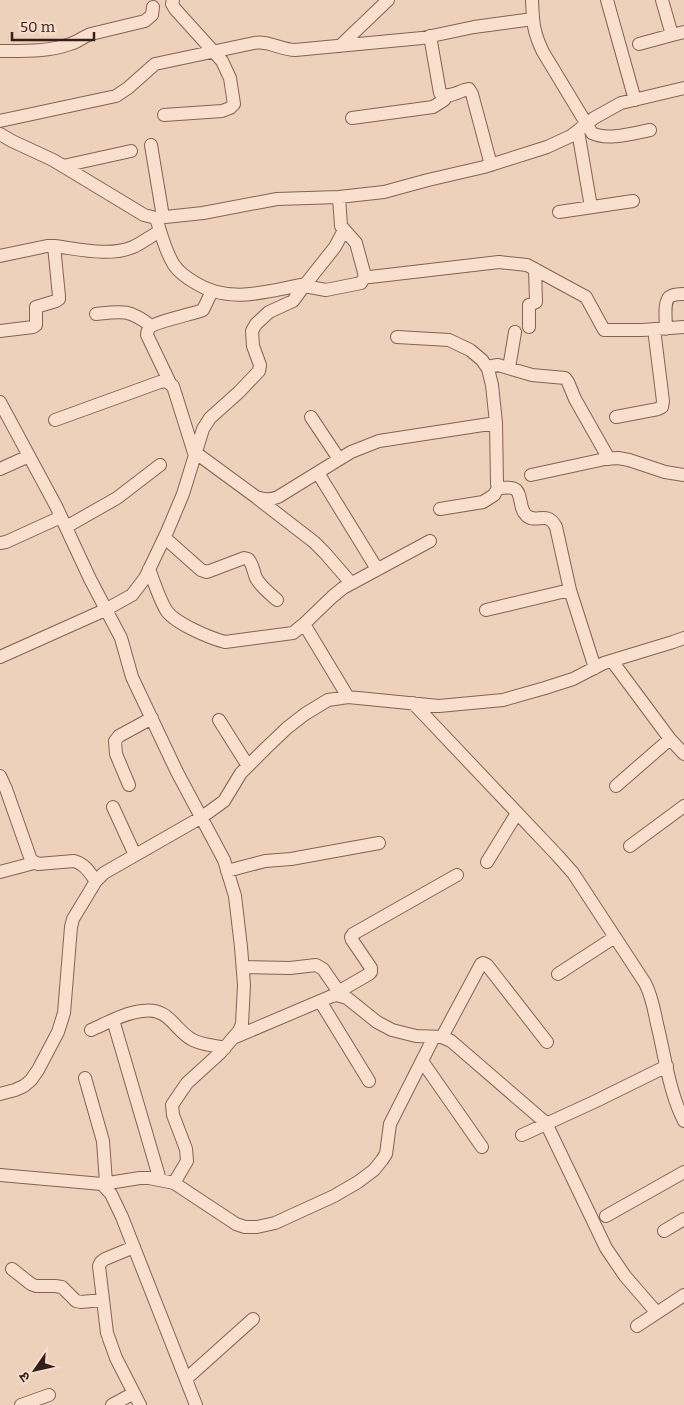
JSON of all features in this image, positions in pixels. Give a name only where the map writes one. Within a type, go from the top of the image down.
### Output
[{"type":"street","points":[[340,46],[388,0]]},
{"type":"street","points":[[532,0],[533,26],[536,38],[582,128],[591,208]]},
{"type":"street","points":[[608,0],[634,100]]},
{"type":"street","points":[[639,44],[678,33],[662,0]]},
{"type":"street","points":[[0,52],[32,50],[70,44],[84,36],[145,21],[152,15],[151,4],[172,2],[222,61],[230,78],[234,104],[222,111],[164,115]]},
{"type":"street","points":[[0,121],[116,96],[155,64],[260,42],[287,50],[295,50],[430,36],[474,27],[533,19]]},
{"type":"street","points":[[430,36],[440,93],[446,96]]},
{"type":"street","points":[[0,134],[54,160],[144,215],[159,218],[203,213],[277,199],[339,197],[384,192],[547,147],[572,136],[594,118],[621,103],[684,88]]},
{"type":"street","points":[[352,118],[433,107],[444,100],[446,96],[470,89],[491,164]]},
{"type":"street","points":[[582,128],[602,137],[650,130]]},
{"type":"street","points":[[151,145],[160,231],[175,265],[186,277],[200,286],[220,294],[248,295],[305,285],[326,290],[361,283],[365,276],[356,244],[341,226],[339,197]]},
{"type":"street","points":[[63,166],[131,151]]},
{"type":"street","points":[[559,212],[633,202]]},
{"type":"street","points":[[0,657],[105,610],[132,595],[145,578],[165,538],[183,494],[203,429],[210,418],[259,371],[260,365],[253,346],[252,331],[256,324],[269,312],[293,301],[335,247],[344,230]]},
{"type":"street","points":[[0,256],[47,246],[95,251],[122,250],[133,247],[160,231]]},
{"type":"street","points":[[0,331],[33,327],[37,321],[36,307],[59,299],[54,246]]},
{"type":"street","points":[[365,276],[370,277],[499,262],[528,265],[586,297],[604,330],[684,327]]},
{"type":"street","points":[[529,327],[529,305],[536,302],[535,269]]},
{"type":"street","points":[[212,291],[203,310],[151,326],[148,329],[147,335],[173,386],[196,455],[314,542],[351,583]]},
{"type":"street","points":[[616,417],[662,407],[660,329],[668,297],[684,294]]},
{"type":"street","points":[[96,314],[122,311],[134,314],[151,326]]},
{"type":"street","points":[[509,368],[515,332]]},
{"type":"street","points":[[397,338],[449,340],[470,350],[487,367],[492,386],[496,423],[498,486],[494,495],[483,502],[440,509]]},
{"type":"street","points":[[487,367],[498,365],[532,375],[562,377],[567,380],[575,399],[609,459]]},
{"type":"street","points":[[55,420],[160,382],[166,381],[170,383]]},
{"type":"street","points":[[0,402],[64,522],[105,610],[121,638],[132,677],[178,772],[224,860],[235,896],[244,985],[242,1024],[229,1043],[188,1083],[172,1105],[173,1115],[186,1149],[187,1161],[174,1183]]},
{"type":"street","points":[[311,417],[339,459]]},
{"type":"street","points":[[256,498],[270,500],[278,497],[351,452],[379,441],[496,423]]},
{"type":"street","points":[[0,468],[29,456]]},
{"type":"street","points":[[532,475],[618,458],[684,475]]},
{"type":"street","points":[[0,543],[64,522],[117,498],[160,465]]},
{"type":"street","points":[[318,472],[377,569]]},
{"type":"street","points":[[498,486],[500,488],[511,486],[517,491],[524,513],[527,516],[532,518],[546,517],[554,522],[570,590],[595,668]]},
{"type":"street","points":[[165,538],[201,570],[207,572],[244,558],[248,559],[252,563],[257,580],[277,600]]},
{"type":"street","points":[[149,569],[166,610],[172,617],[218,640],[231,641],[293,633],[332,597],[351,583],[430,542]]},
{"type":"street","points":[[486,610],[570,590]]},
{"type":"street","points":[[304,624],[348,697]]},
{"type":"street","points":[[0,1094],[24,1086],[31,1080],[58,1032],[64,1013],[71,926],[73,919],[96,880],[104,873],[202,817],[224,801],[248,766],[287,728],[305,714],[328,700],[348,697],[439,706],[502,700],[573,679],[612,661],[684,638]]},
{"type":"street","points":[[612,661],[670,739],[684,754]]},
{"type":"street","points":[[413,703],[573,873],[615,937],[649,990],[676,1102],[684,1121]]},
{"type":"street","points":[[129,785],[116,754],[115,741],[119,736],[152,718]]},
{"type":"street","points":[[219,720],[248,766]]},
{"type":"street","points":[[616,786],[670,739]]},
{"type":"street","points":[[0,776],[31,860],[34,863]]},
{"type":"street","points":[[630,846],[684,806]]},
{"type":"street","points":[[113,807],[135,855]]},
{"type":"street","points":[[487,862],[517,813]]},
{"type":"street","points":[[227,871],[265,861],[291,859],[380,843]]},
{"type":"street","points":[[0,872],[34,863],[74,861],[84,865],[96,880]]},
{"type":"street","points":[[91,1030],[113,1020],[144,1010],[167,1016],[189,1038],[198,1042],[229,1043],[339,994],[369,974],[371,972],[370,968],[352,940],[353,934],[457,876]]},
{"type":"street","points":[[558,974],[615,937]]},
{"type":"street","points":[[0,1175],[104,1184],[140,1178],[160,1180],[174,1183],[245,1228],[275,1223],[334,1196],[358,1182],[374,1170],[382,1160],[386,1154],[390,1124],[422,1061],[481,964],[487,965],[547,1042]]},
{"type":"street","points":[[243,967],[290,968],[316,965],[323,969],[339,994],[348,998],[377,1022],[392,1030],[416,1036],[438,1037],[451,1041],[546,1124],[606,1248],[625,1276],[657,1313]]},
{"type":"street","points":[[320,1001],[369,1081]]},
{"type":"street","points":[[113,1020],[160,1180]]},
{"type":"street","points":[[422,1061],[482,1147]]},
{"type":"street","points":[[522,1135],[667,1066]]},
{"type":"street","points":[[85,1078],[103,1141],[104,1184],[122,1217],[196,1405]]},
{"type":"street","points":[[606,1216],[684,1172]]},
{"type":"street","points":[[664,1231],[684,1219]]},
{"type":"street","points":[[112,1405],[137,1399],[116,1358],[106,1332],[99,1266],[101,1262],[134,1247]]},
{"type":"street","points":[[12,1269],[36,1286],[62,1288],[76,1301],[103,1300]]},
{"type":"street","points":[[637,1326],[684,1295]]},
{"type":"street","points":[[186,1379],[253,1319]]},
{"type":"street","points":[[21,1405],[50,1395]]}]
